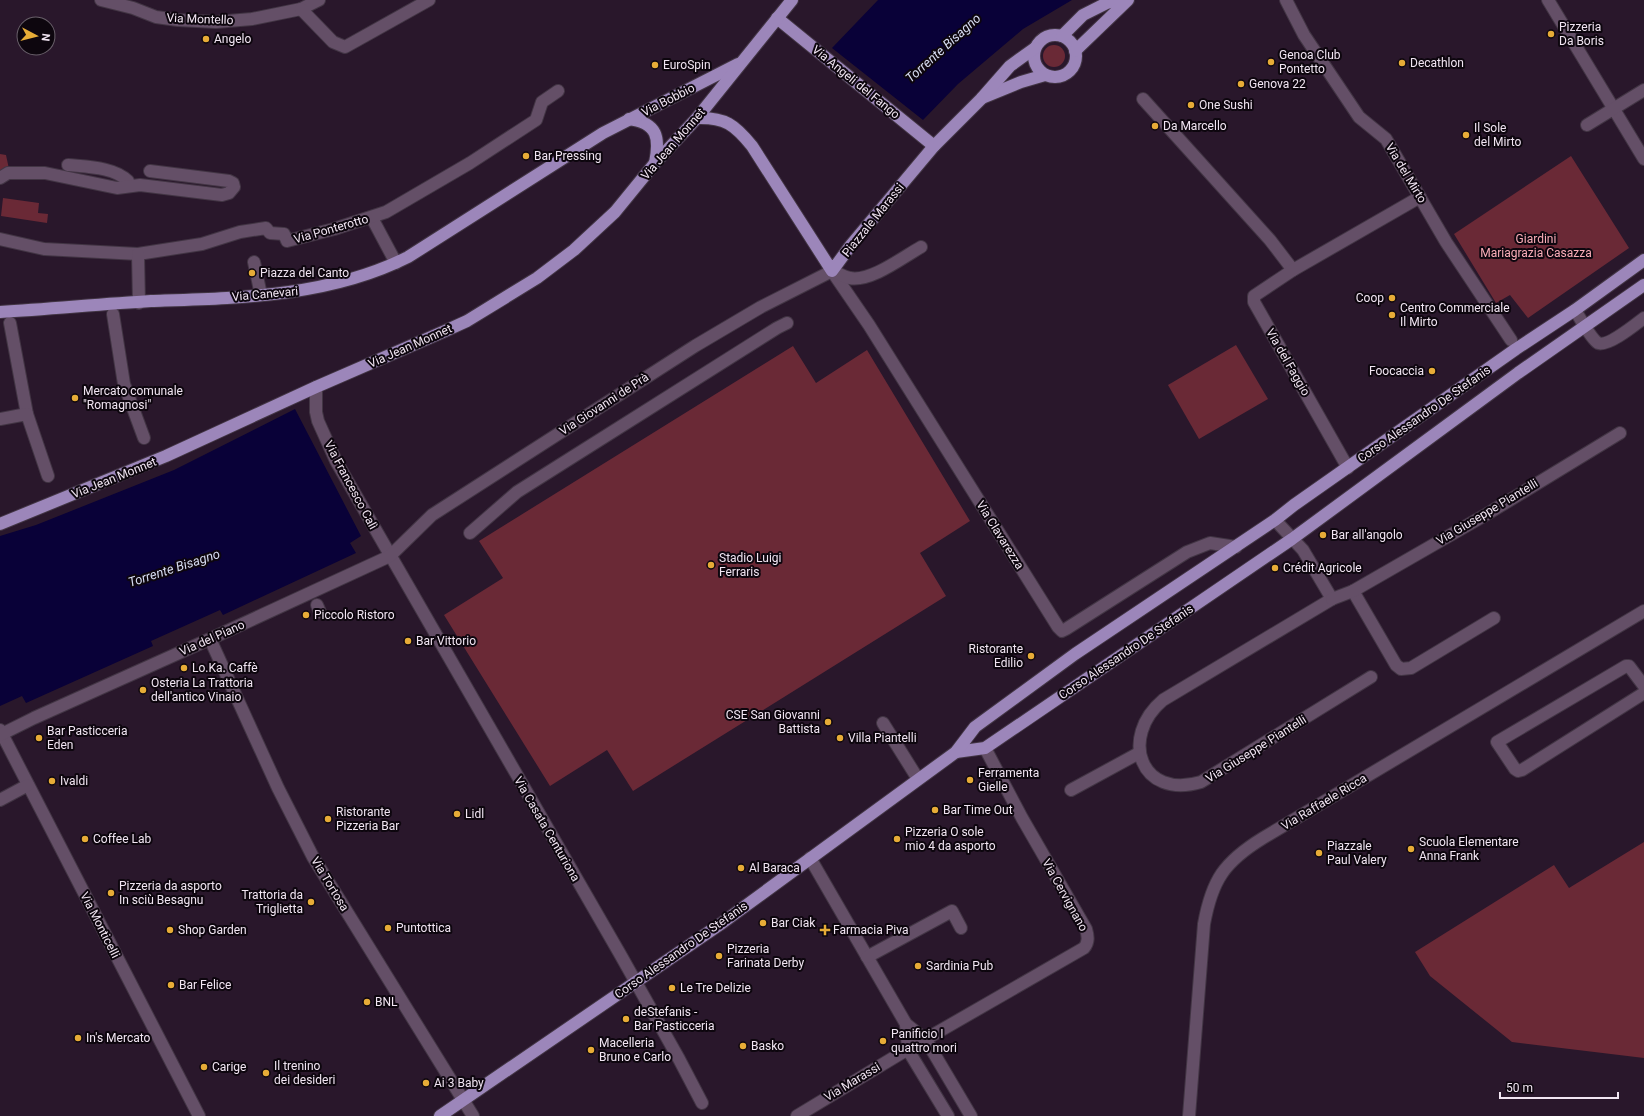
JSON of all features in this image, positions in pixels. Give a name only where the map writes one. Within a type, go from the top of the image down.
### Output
[{"type":"main road","name":"Via Bobbio","points":[[527,182],[603,132],[744,60],[792,0]]},
{"type":"main road","points":[[1076,52],[1069,41],[1062,36],[1083,15],[1107,3],[1119,0]]},
{"type":"main road","name":"Piazzale Marassi","points":[[980,99],[1021,82],[1045,75],[1055,78],[1067,74],[1075,62],[1076,52],[1128,0]]},
{"type":"main road","name":"Via Angeli del Fango","points":[[777,18],[934,146]]},
{"type":"main road","name":"Piazzale Marassi","points":[[832,271],[851,245],[934,146],[1010,66],[1035,48],[1038,42],[1048,36],[1062,36]]},
{"type":"main road","points":[[1035,48],[1034,62],[1040,72],[1045,75]]},
{"type":"main road","name":"Via Jean Monnet","points":[[0,524],[166,456],[316,387],[466,321],[537,278],[574,250],[615,212],[655,163],[697,118],[744,60]]},
{"type":"main road","points":[[697,118],[707,117],[723,120],[739,130],[752,146],[832,271]]},
{"type":"main road","points":[[629,120],[642,121],[650,126],[655,133],[658,145],[655,163]]},
{"type":"main road","name":"Via Canevari","points":[[0,312],[261,295],[335,285],[396,263],[434,241],[527,182]]},
{"type":"main road","name":"Corso Alessandro De Stefanis","points":[[440,1116],[636,983],[956,752],[975,727],[1075,654],[1275,520],[1516,348],[1575,310],[1644,260]]},
{"type":"main road","name":"Corso Alessandro De Stefanis","points":[[956,752],[985,748],[1292,539],[1518,373],[1644,285]]},
{"type":"street","name":"Via Montello","points":[[101,0],[133,8],[156,17],[178,20],[234,21],[301,9],[319,0]]},
{"type":"street","points":[[301,9],[333,42],[346,48],[429,0]]},
{"type":"street","name":"Via del Mirto","points":[[1286,0],[1304,35],[1359,117],[1386,139],[1420,197],[1451,243],[1511,340]]},
{"type":"street","points":[[1548,0],[1641,155]]},
{"type":"street","points":[[1587,125],[1644,90]]},
{"type":"street","name":"Via Ponterotto","points":[[0,239],[44,249],[138,254],[202,244],[240,232],[266,228],[270,233],[284,234],[287,241],[372,218],[386,212],[470,163],[536,120],[542,102],[558,91]]},
{"type":"street","points":[[1143,99],[1270,240],[1294,270]]},
{"type":"street","points":[[68,165],[106,170],[124,176],[128,181],[128,186]]},
{"type":"street","points":[[0,178],[8,173],[44,173],[117,188],[140,185],[222,195],[229,193],[234,188],[233,183],[229,181],[150,170]]},
{"type":"street","name":"Via del Faggio","points":[[1348,468],[1254,302],[1254,296],[1294,270],[1420,197]]},
{"type":"street","points":[[372,218],[396,263]]},
{"type":"street","name":"Piazzale Marassi","points":[[832,271],[850,278],[868,276],[884,269],[921,247]]},
{"type":"street","points":[[138,254],[139,303]]},
{"type":"street","points":[[254,262],[261,295]]},
{"type":"street","name":"Via Clavarezza","points":[[832,271],[865,319],[1058,628],[1062,631],[1187,552],[1210,544],[1236,547]]},
{"type":"street","name":"Via Giovanni de Prà","points":[[390,556],[432,514],[695,346],[761,308],[832,271]]},
{"type":"street","points":[[1575,310],[1598,342],[1605,343],[1611,341],[1644,318]]},
{"type":"street","points":[[113,314],[124,384],[144,438]]},
{"type":"street","points":[[10,322],[27,414],[48,476]]},
{"type":"street","points":[[470,533],[517,492],[777,328],[788,323]]},
{"type":"street","name":"Via Francesco Calì","points":[[316,387],[316,412],[331,450],[390,556]]},
{"type":"street","points":[[0,419],[27,414]]},
{"type":"street","name":"Via Giuseppe Piantelli","points":[[1371,677],[1201,782],[1179,786],[1159,781],[1149,773],[1142,763],[1139,753],[1139,742],[1144,723],[1154,708],[1163,700],[1332,599],[1353,591],[1487,514],[1620,433]]},
{"type":"street","points":[[1275,520],[1303,550],[1332,599]]},
{"type":"street","name":"Via del Piano","points":[[1,734],[210,640],[390,556]]},
{"type":"street","name":"Via Casata Centuriona","points":[[390,556],[636,983],[679,1059],[702,1104]]},
{"type":"street","points":[[1353,591],[1396,666],[1401,669],[1411,668],[1494,618]]},
{"type":"street","name":"Via Raffaele Ricca","points":[[1189,1116],[1204,924],[1207,904],[1213,887],[1232,859],[1256,842],[1644,611]]},
{"type":"street","name":"Via Tortosa","points":[[210,640],[281,793],[314,857],[473,1116]]},
{"type":"street","points":[[1644,686],[1632,668],[1626,666],[1497,742],[1515,769],[1518,771],[1522,770],[1644,693]]},
{"type":"street","points":[[883,723],[918,779]]},
{"type":"street","name":"Via Monticelli","points":[[1,734],[198,1116]]},
{"type":"street","name":"Via Cervignano","points":[[908,1050],[1084,948],[1088,941],[1086,928],[1022,818],[985,748]]},
{"type":"street","points":[[1072,790],[1139,753]]},
{"type":"street","points":[[0,800],[28,785]]},
{"type":"street","points":[[810,858],[906,1024],[926,1040],[971,1116]]},
{"type":"street","points":[[867,957],[952,911],[961,928]]},
{"type":"street","points":[[906,1024],[908,1050],[948,1116]]},
{"type":"street","name":"Via Marassi","points":[[797,1116],[908,1050]]},
{"type":"green space","points":[[1054,45],[1062,48],[1065,56],[1062,64],[1054,67],[1046,64],[1043,56],[1046,48]]},
{"type":"green space","points":[[0,154],[6,155],[9,169],[0,173]]},
{"type":"green space","name":"Giardini Mariagrazia Casazza","points":[[1571,156],[1629,248],[1528,318],[1510,295],[1496,303],[1454,234]]},
{"type":"green space","points":[[3,198],[39,203],[38,213],[48,214],[47,223],[1,216]]},
{"type":"green space","points":[[1236,345],[1268,399],[1199,439],[1168,385]]},
{"type":"green space","name":"Stadio Luigi Ferraris","points":[[793,346],[816,383],[867,350],[970,521],[920,553],[946,596],[633,791],[607,750],[550,786],[444,615],[503,578],[479,541]]},
{"type":"green space","points":[[1644,842],[1644,1058],[1512,1042],[1430,976],[1415,952],[1554,865],[1569,888]]},
{"type":"water","name":"Torrente Bisagno","points":[[878,0],[1072,0],[1023,29],[958,84],[923,120],[832,48]]},
{"type":"water","name":"Torrente Bisagno","points":[[295,409],[361,536],[350,543],[356,553],[223,615],[220,610],[151,641],[153,646],[26,703],[22,696],[0,706],[0,536],[36,525],[174,470]]},
{"type":"place","name":"Pizzeria Da Boris","points":[[1551,34]]},
{"type":"place","name":"Angelo","points":[[206,39]]},
{"type":"place","name":"Genoa Club Pontetto","points":[[1271,62]]},
{"type":"place","name":"Decathlon","points":[[1402,63]]},
{"type":"place","name":"EuroSpin","points":[[655,65]]},
{"type":"place","name":"Genova 22","points":[[1241,84]]},
{"type":"place","name":"One Sushi","points":[[1191,105]]},
{"type":"place","name":"Da Marcello","points":[[1155,126]]},
{"type":"place","name":"Il Sole del Mirto","points":[[1466,135]]},
{"type":"place","name":"Bar Pressing","points":[[526,156]]},
{"type":"place","name":"Piazza del Canto","points":[[252,273]]},
{"type":"place","name":"Coop","points":[[1392,298]]},
{"type":"place","name":"Centro Commerciale Il Mirto","points":[[1392,315]]},
{"type":"place","name":"Foocaccia","points":[[1432,371]]},
{"type":"place","name":"Mercato comunale \"Romagnosi\"","points":[[75,398]]},
{"type":"place","name":"Bar all'angolo","points":[[1323,535]]},
{"type":"place","name":"Stadio Luigi Ferraris","points":[[711,565]]},
{"type":"place","name":"Crédit Agricole","points":[[1275,568]]},
{"type":"place","name":"Piccolo Ristoro","points":[[306,615]]},
{"type":"place","name":"Bar Vittorio","points":[[408,641]]},
{"type":"place","name":"Ristorante Edilio","points":[[1031,656]]},
{"type":"place","name":"Lo.Ka. Caffè","points":[[184,668]]},
{"type":"place","name":"Osteria La Trattoria dell'antico Vinaio","points":[[143,690]]},
{"type":"place","name":"CSE San Giovanni Battista","points":[[828,722]]},
{"type":"place","name":"Bar Pasticceria Eden","points":[[39,738]]},
{"type":"place","name":"Villa Piantelli","points":[[840,738]]},
{"type":"place","name":"Ferramenta Gielle","points":[[970,780]]},
{"type":"place","name":"Ivaldi","points":[[52,781]]},
{"type":"place","name":"Bar Time Out","points":[[935,810]]},
{"type":"place","name":"Lidl","points":[[457,814]]},
{"type":"place","name":"Ristorante Pizzeria Bar","points":[[328,819]]},
{"type":"place","name":"Coffee Lab","points":[[85,839]]},
{"type":"place","name":"Pizzeria O sole mio 4 da asporto","points":[[897,839]]},
{"type":"place","name":"Scuola Elementare Anna Frank","points":[[1411,849]]},
{"type":"place","name":"Piazzale Paul Valery","points":[[1319,853]]},
{"type":"place","name":"Al Baraca","points":[[741,868]]},
{"type":"place","name":"Pizzeria da asporto In sciù Besagnu","points":[[111,893]]},
{"type":"place","name":"Trattoria da Triglietta","points":[[311,902]]},
{"type":"place","name":"Bar Ciak","points":[[763,923]]},
{"type":"place","name":"Puntottica","points":[[388,928]]},
{"type":"place","name":"Shop Garden","points":[[170,930]]},
{"type":"place","name":"Farmacia Piva","points":[[825,930]]},
{"type":"place","name":"Pizzeria Farinata Derby","points":[[719,956]]},
{"type":"place","name":"Sardinia Pub","points":[[918,966]]},
{"type":"place","name":"Bar Felice","points":[[171,985]]},
{"type":"place","name":"Le Tre Delizie","points":[[672,988]]},
{"type":"place","name":"BNL","points":[[367,1002]]},
{"type":"place","name":"deStefanis - Bar Pasticceria","points":[[626,1019]]},
{"type":"place","name":"In's Mercato","points":[[78,1038]]},
{"type":"place","name":"Panificio I quattro mori","points":[[883,1041]]},
{"type":"place","name":"Basko","points":[[743,1046]]},
{"type":"place","name":"Macelleria Bruno e Carlo","points":[[591,1050]]},
{"type":"place","name":"Carige","points":[[204,1067]]},
{"type":"place","name":"Il trenino dei desideri","points":[[266,1073]]},
{"type":"place","name":"Ai 3 Baby","points":[[426,1083]]}]
